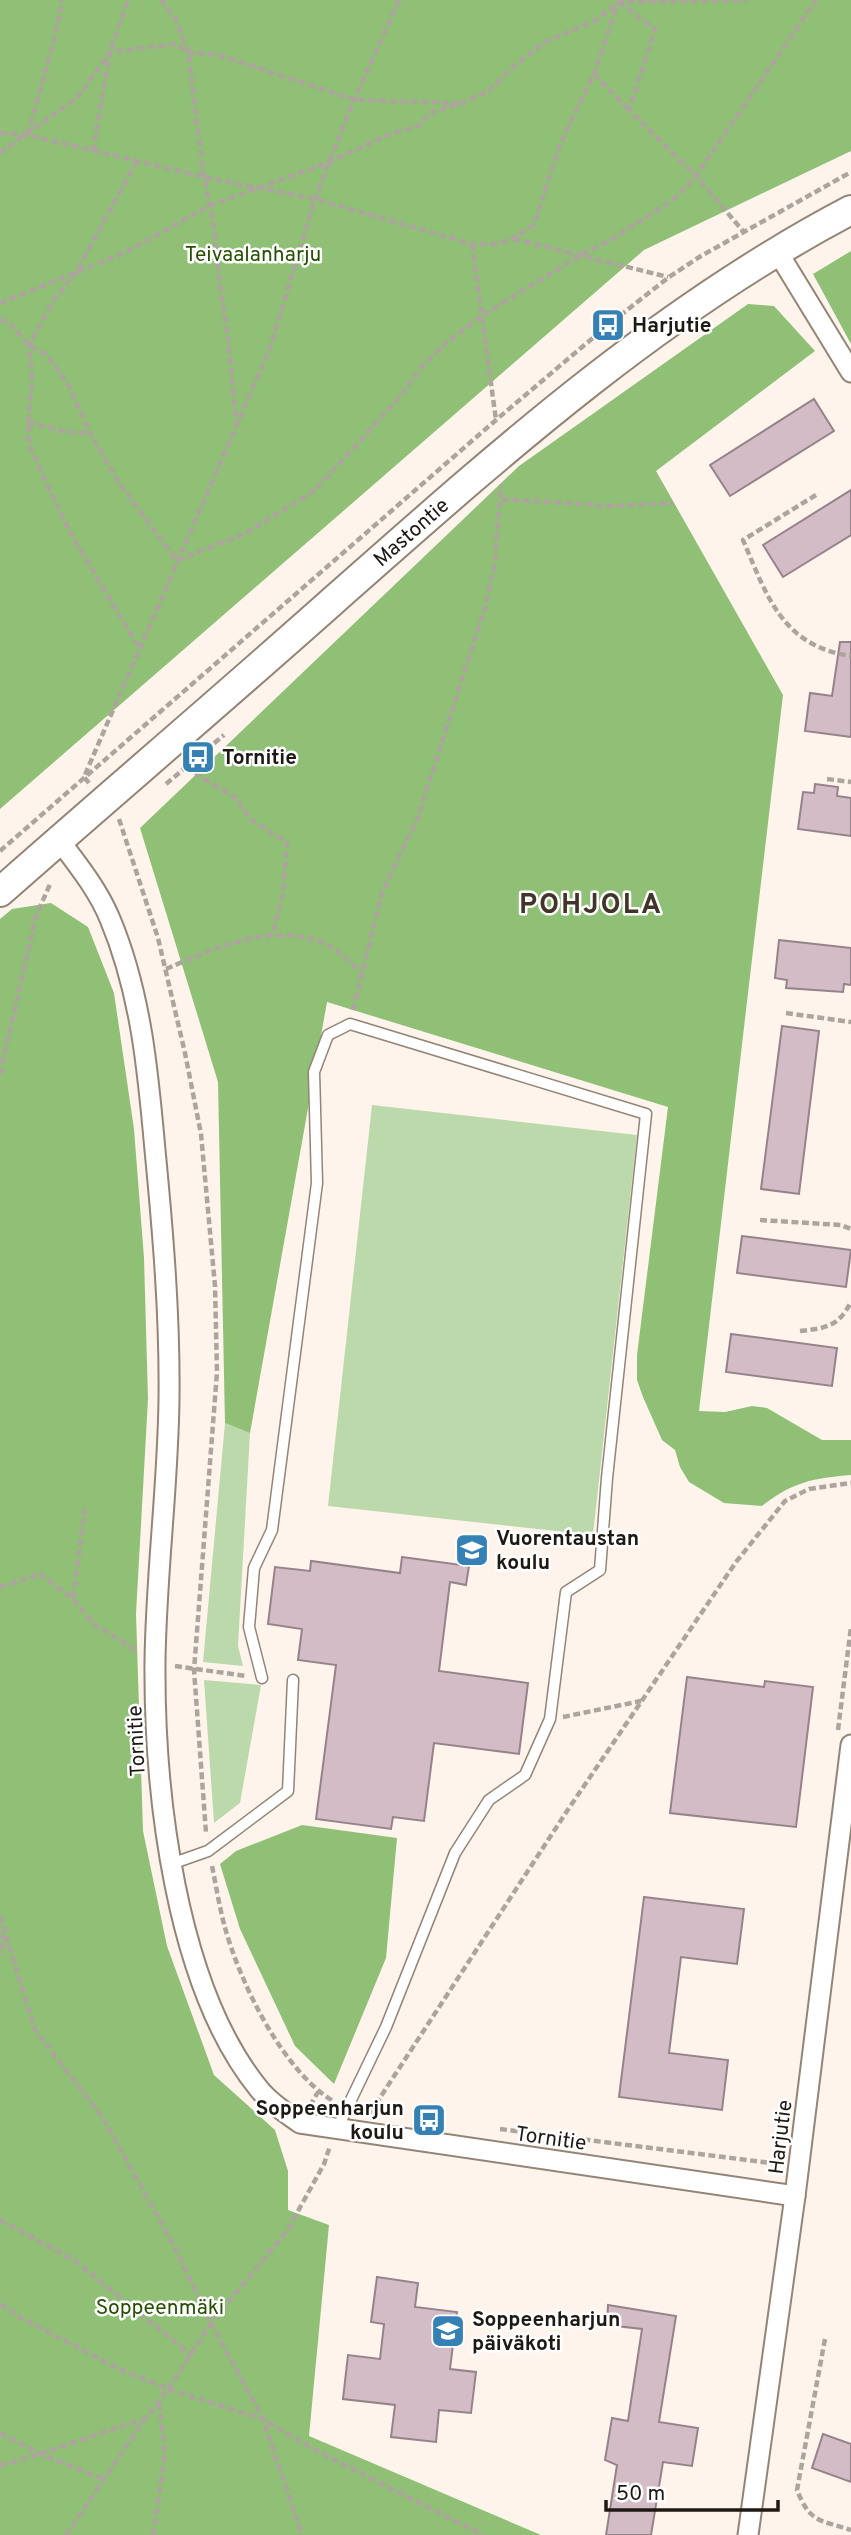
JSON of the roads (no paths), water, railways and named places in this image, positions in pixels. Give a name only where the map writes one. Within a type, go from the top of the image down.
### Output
[{"type":"main road","name":"Mastontie","points":[[0,892],[500,455],[611,364],[657,330],[777,251],[851,210]]},
{"type":"street","points":[[777,251],[851,372]]},
{"type":"street","name":"Tornitie","points":[[59,840],[92,885],[116,932],[135,993],[146,1059],[163,1229],[169,1326],[169,1404],[155,1662],[160,1777],[171,1864],[182,1916],[205,1988],[221,2027],[261,2092],[300,2123],[795,2196]]},
{"type":"street","name":"Harjutie","points":[[748,2535],[795,2196],[851,1745]]},
{"type":"lane","points":[[262,1678],[249,1627],[254,1568],[271,1530],[317,1183],[314,1072],[328,1035],[350,1024],[646,1114],[607,1478],[600,1570],[566,1592],[550,1719],[525,1775],[489,1800],[455,1853],[386,2027],[337,2130]]},
{"type":"lane","points":[[171,1864],[208,1851],[288,1791],[293,1680]]},
{"type":"place","name":"Harjutie","points":[[608,325]]},
{"type":"place","name":"Tornitie","points":[[198,757]]},
{"type":"place","name":"Vuorentaustan koulu","points":[[472,1550]]},
{"type":"place","name":"Soppeenharjun koulu","points":[[429,2120]]},
{"type":"place","name":"Soppeenharjun päiväkoti","points":[[448,2331]]},
{"type":"district","name":"POHJOLA","points":[[591,903]]},
{"type":"park label","name":"Teivaalanharju","points":[[253,254]]},
{"type":"park label","name":"Soppeenmäki","points":[[160,2307]]}]
